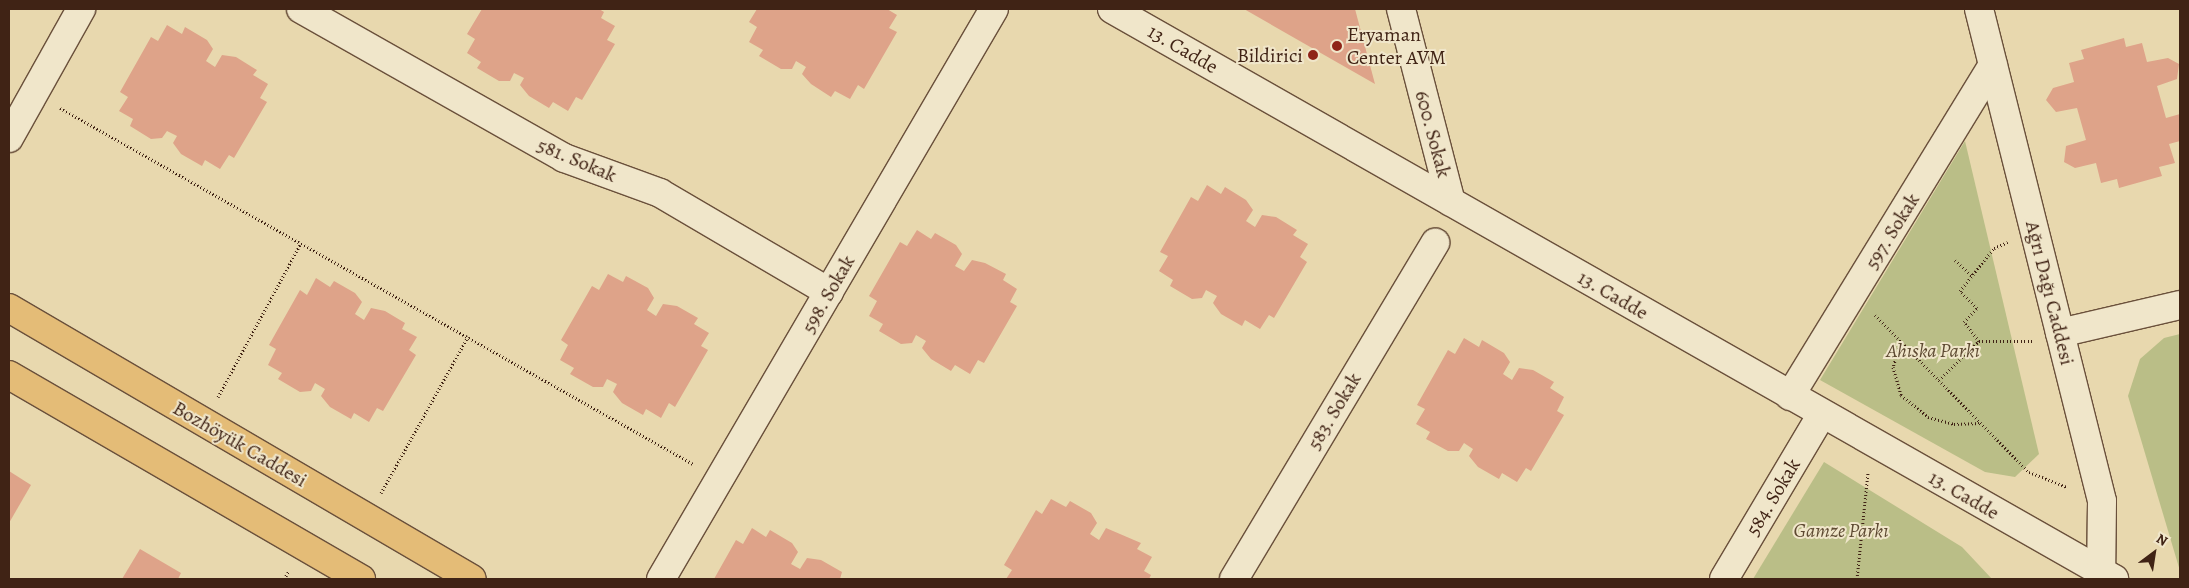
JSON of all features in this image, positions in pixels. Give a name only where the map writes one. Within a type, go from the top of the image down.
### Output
[{"type":"main road","name":"Bozhöyük Caddesi","points":[[9,308],[472,579]]},
{"type":"main road","points":[[9,375],[361,579]]},
{"type":"street","points":[[9,138],[81,9]]},
{"type":"street","name":"581. Sokak","points":[[301,9],[564,158],[660,193],[829,292]]},
{"type":"street","name":"598. Sokak","points":[[661,579],[994,9]]},
{"type":"street","name":"13. Cadde","points":[[1112,9],[2106,577]]},
{"type":"street","name":"600. Sokak","points":[[1400,9],[1451,202]]},
{"type":"street","name":"Ağrı Dağı Caddesi","points":[[1979,9],[2104,514],[2106,577]]},
{"type":"street","name":"597. Sokak","points":[[1790,396],[1993,65]]},
{"type":"street","name":"583. Sokak","points":[[1234,579],[1434,243]]},
{"type":"street","points":[[2060,334],[2180,305]]},
{"type":"street","name":"584. Sokak","points":[[1724,579],[1822,414]]},
{"type":"path","points":[[34,93],[719,479]]},
{"type":"path","points":[[204,422],[300,244]]},
{"type":"path","points":[[1998,246],[1960,291],[1977,308],[1964,322],[1979,341],[2020,344]]},
{"type":"path","points":[[1955,260],[1972,276]]},
{"type":"path","points":[[1853,293],[2029,472]]},
{"type":"path","points":[[367,518],[468,337]]},
{"type":"path","points":[[1901,341],[1893,367],[1900,395],[1928,417],[1954,424],[1981,424]]},
{"type":"path","points":[[1939,380],[1979,341]]},
{"type":"path","points":[[1857,579],[1871,442]]},
{"type":"green space","name":"Ahıska Parkı","points":[[1965,141],[2039,454],[2015,477],[1985,472],[1820,380]]},
{"type":"green space","points":[[2180,334],[2180,571],[2128,396],[2140,359],[2164,338]]},
{"type":"green space","name":"Gamze Parkı","points":[[1824,462],[1962,547],[1992,579],[1753,579]]},
{"type":"building","points":[[482,9],[599,9],[604,12],[601,18],[615,26],[607,40],[615,44],[582,100],[576,97],[568,111],[553,102],[549,108],[529,96],[520,85],[524,78],[514,73],[510,81],[499,81],[477,68],[481,62],[467,53],[475,39],[467,34]]},
{"type":"building","points":[[757,9],[887,9],[897,15],[889,28],[897,32],[864,89],[858,85],[850,99],[835,91],[831,97],[811,84],[802,74],[806,67],[796,61],[792,69],[781,69],[759,56],[763,50],[749,42],[757,27],[749,22]]},
{"type":"building","name":"Eryaman Center AVM","points":[[1244,9],[1355,9],[1375,84]]},
{"type":"building","points":[[167,25],[182,34],[185,27],[207,40],[213,49],[206,61],[215,67],[222,55],[236,57],[257,70],[253,75],[268,84],[260,98],[267,102],[234,158],[229,155],[220,169],[205,160],[202,166],[181,154],[173,143],[177,136],[167,131],[162,138],[151,139],[130,126],[133,119],[119,111],[128,97],[120,92],[151,37],[158,41]]},
{"type":"building","points":[[2124,38],[2126,47],[2142,43],[2147,62],[2168,58],[2179,64],[2177,79],[2157,86],[2166,118],[2180,114],[2180,141],[2169,144],[2175,163],[2159,167],[2162,176],[2119,188],[2117,179],[2101,183],[2096,163],[2075,168],[2064,162],[2066,146],[2086,140],[2077,108],[2056,112],[2046,100],[2053,88],[2074,82],[2069,63],[2084,59],[2081,50]]},
{"type":"building","points":[[1207,185],[1221,194],[1225,187],[1246,200],[1253,210],[1246,221],[1255,227],[1262,215],[1276,217],[1297,230],[1293,235],[1308,244],[1300,257],[1307,262],[1274,318],[1269,315],[1260,329],[1245,320],[1242,326],[1221,314],[1213,303],[1217,296],[1206,290],[1202,298],[1192,299],[1170,286],[1173,280],[1159,271],[1168,256],[1160,252],[1191,197],[1198,201]]},
{"type":"building","points":[[917,230],[931,239],[935,233],[956,245],[962,254],[955,266],[964,271],[972,260],[985,263],[1006,274],[1003,280],[1017,289],[1010,302],[1017,306],[984,363],[978,360],[970,374],[955,365],[951,371],[931,359],[922,348],[926,341],[916,335],[912,343],[901,344],[879,331],[883,324],[869,316],[877,301],[869,296],[900,242],[907,246]]},
{"type":"building","points":[[608,274],[623,282],[626,276],[648,288],[654,298],[647,310],[656,316],[663,304],[677,306],[698,318],[694,324],[709,333],[701,346],[708,350],[675,407],[669,403],[661,418],[646,409],[643,415],[622,403],[613,392],[617,384],[607,379],[603,387],[593,387],[570,374],[574,368],[560,360],[568,345],[561,340],[592,286],[599,290]]},
{"type":"building","points":[[316,278],[330,287],[334,281],[355,293],[362,302],[355,314],[364,320],[371,308],[385,311],[405,323],[402,329],[417,337],[409,350],[416,355],[383,411],[377,408],[369,422],[354,413],[351,419],[330,407],[321,396],[325,389],[315,383],[311,391],[300,392],[278,379],[282,373],[268,365],[276,349],[269,345],[300,290],[307,295]]},
{"type":"building","points":[[1464,338],[1479,347],[1482,340],[1504,353],[1510,362],[1503,374],[1512,380],[1519,368],[1533,370],[1554,382],[1550,388],[1564,397],[1557,411],[1564,415],[1531,471],[1526,468],[1517,482],[1502,473],[1499,479],[1478,467],[1469,456],[1473,449],[1464,443],[1459,451],[1448,451],[1426,439],[1430,432],[1416,424],[1425,409],[1417,405],[1448,350],[1455,354]]},
{"type":"building","points":[[9,471],[31,485],[9,523]]},
{"type":"building","points":[[1051,499],[1066,507],[1070,501],[1091,513],[1097,523],[1090,534],[1099,540],[1106,528],[1141,543],[1137,549],[1152,557],[1144,571],[1151,575],[1149,579],[1006,579],[1012,570],[1004,565],[1036,510],[1042,514]]},
{"type":"building","points":[[752,528],[766,537],[770,530],[792,543],[798,552],[791,564],[800,569],[807,558],[821,560],[842,572],[840,579],[714,579],[736,540],[743,544]]},
{"type":"building","points":[[140,549],[181,573],[178,579],[122,579]]},
{"type":"place","name":"Eryaman Center AVM","points":[[1337,46]]},
{"type":"place","name":"Bildirici","points":[[1313,55]]}]
